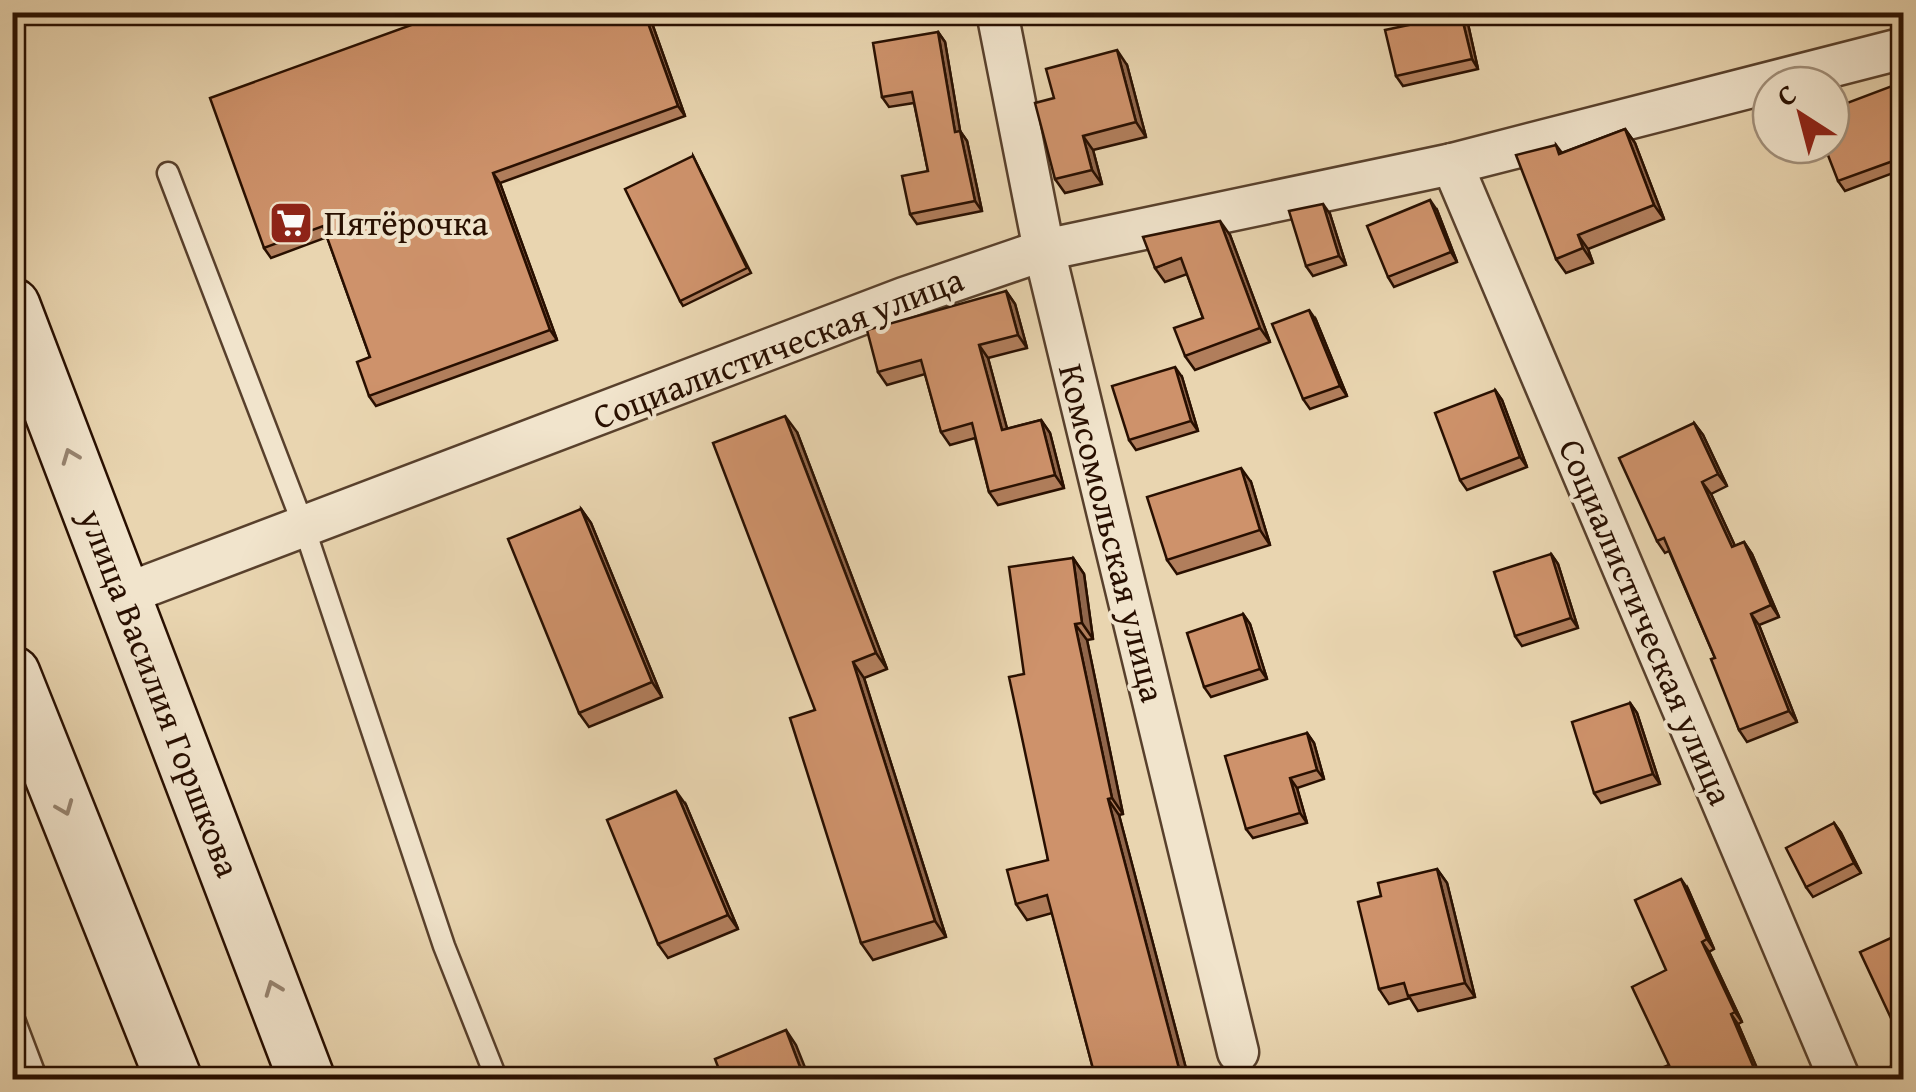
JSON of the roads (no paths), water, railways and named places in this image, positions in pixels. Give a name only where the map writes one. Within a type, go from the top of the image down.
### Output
[{"type":"main road","name":"улица Василия Горшкова","points":[[12,306],[307,1080]]},
{"type":"main road","points":[[12,674],[174,1080]]},
{"type":"street","name":"Комсомольская улица","points":[[997,12],[1044,250],[1238,1052]]},
{"type":"street","name":"Социалистическая улица","points":[[123,596],[904,298],[1044,250],[1452,164],[1904,48]]},
{"type":"street","name":"Социалистическая улица","points":[[1452,164],[1840,1080]]},
{"type":"lane","points":[[168,173],[304,527],[444,946],[496,1080]]},
{"type":"lane","points":[[12,1014],[37,1080]]},
{"type":"place","name":"Пятёрочка","points":[[291,223]]}]
